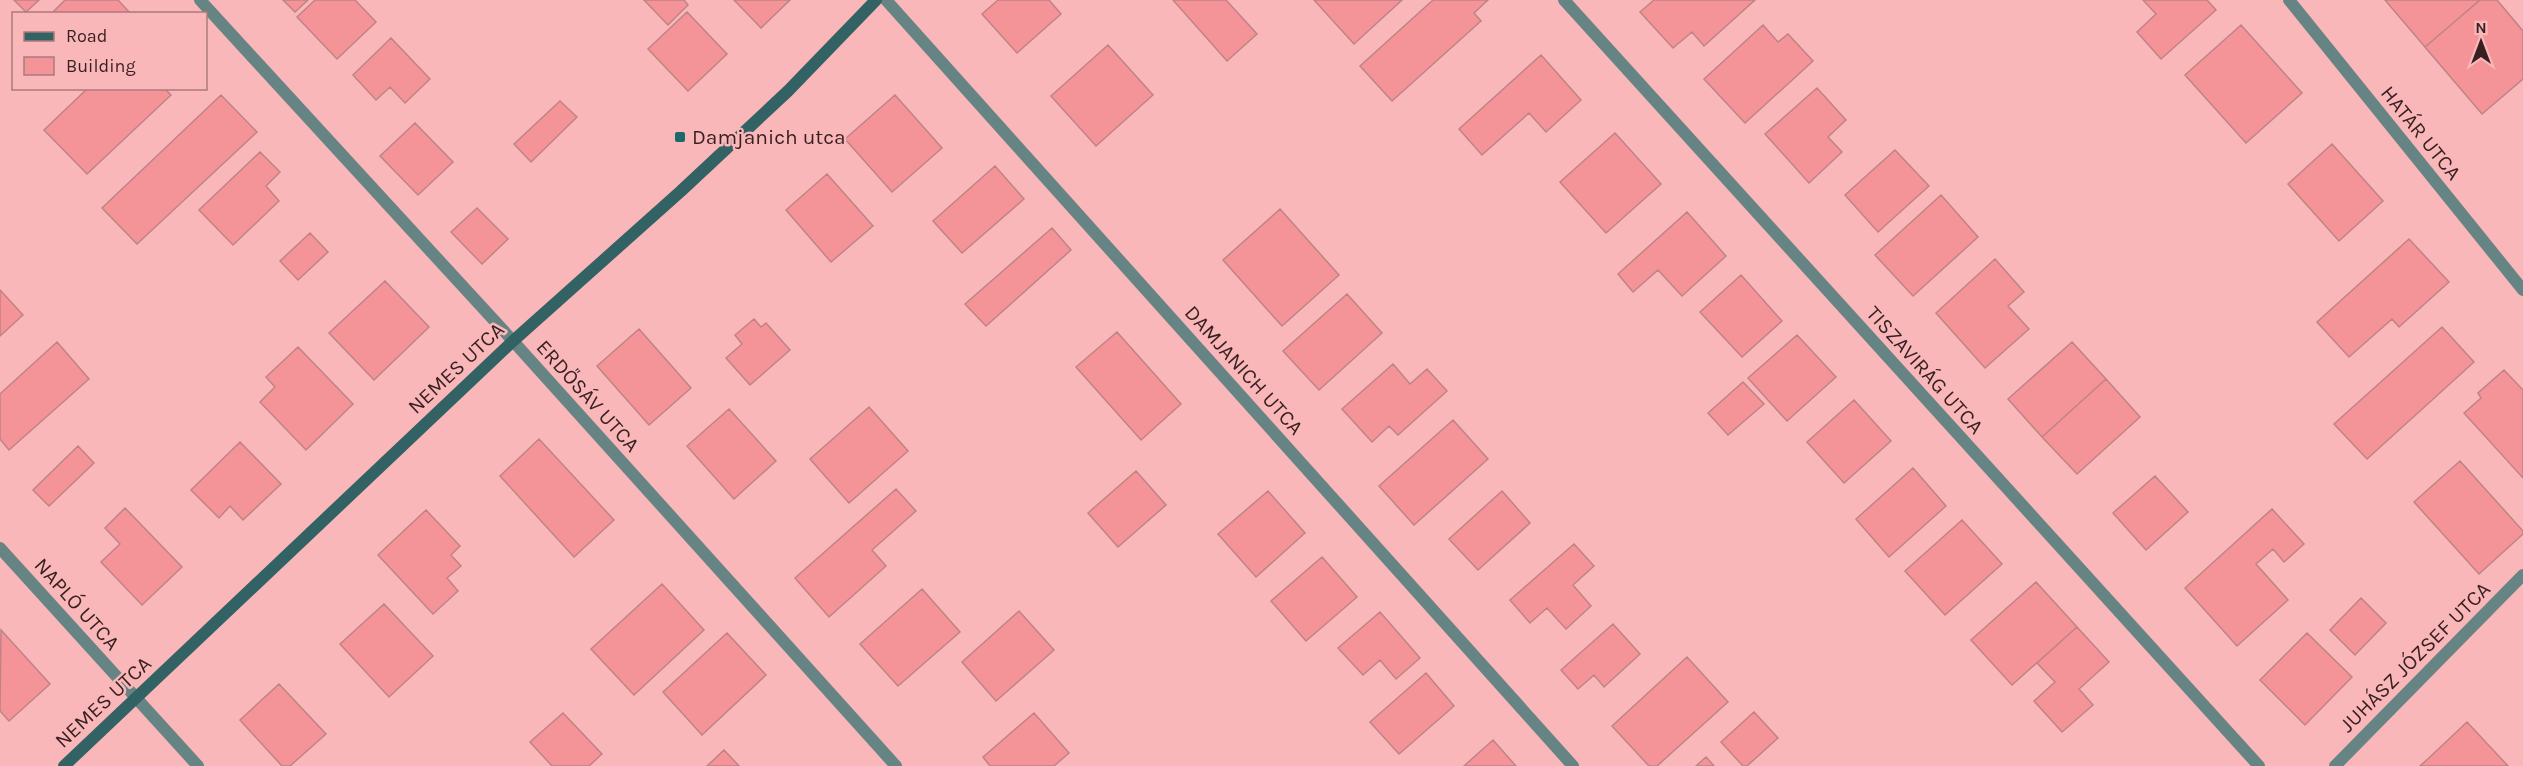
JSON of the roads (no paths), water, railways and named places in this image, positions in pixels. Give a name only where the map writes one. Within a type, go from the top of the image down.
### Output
[{"type":"street","name":"ERDŐSÁV UTCA","points":[[200,0],[513,341],[896,766]]},
{"type":"street","name":"NEMES UTCA","points":[[64,766],[513,341],[690,183],[788,91],[876,0]]},
{"type":"street","name":"DAMJANICH UTCA","points":[[886,0],[1573,766]]},
{"type":"street","name":"TISZAVIRÁG UTCA","points":[[1564,0],[2259,766]]},
{"type":"street","name":"HATÁR UTCA","points":[[2289,0],[2523,290]]},
{"type":"street","name":"NAPLÓ UTCA","points":[[0,548],[198,766]]},
{"type":"street","name":"JUHÁSZ JÓZSEF UTCA","points":[[2335,766],[2523,575]]},
{"type":"place","name":"Damjanich utca","points":[[680,137]]}]
